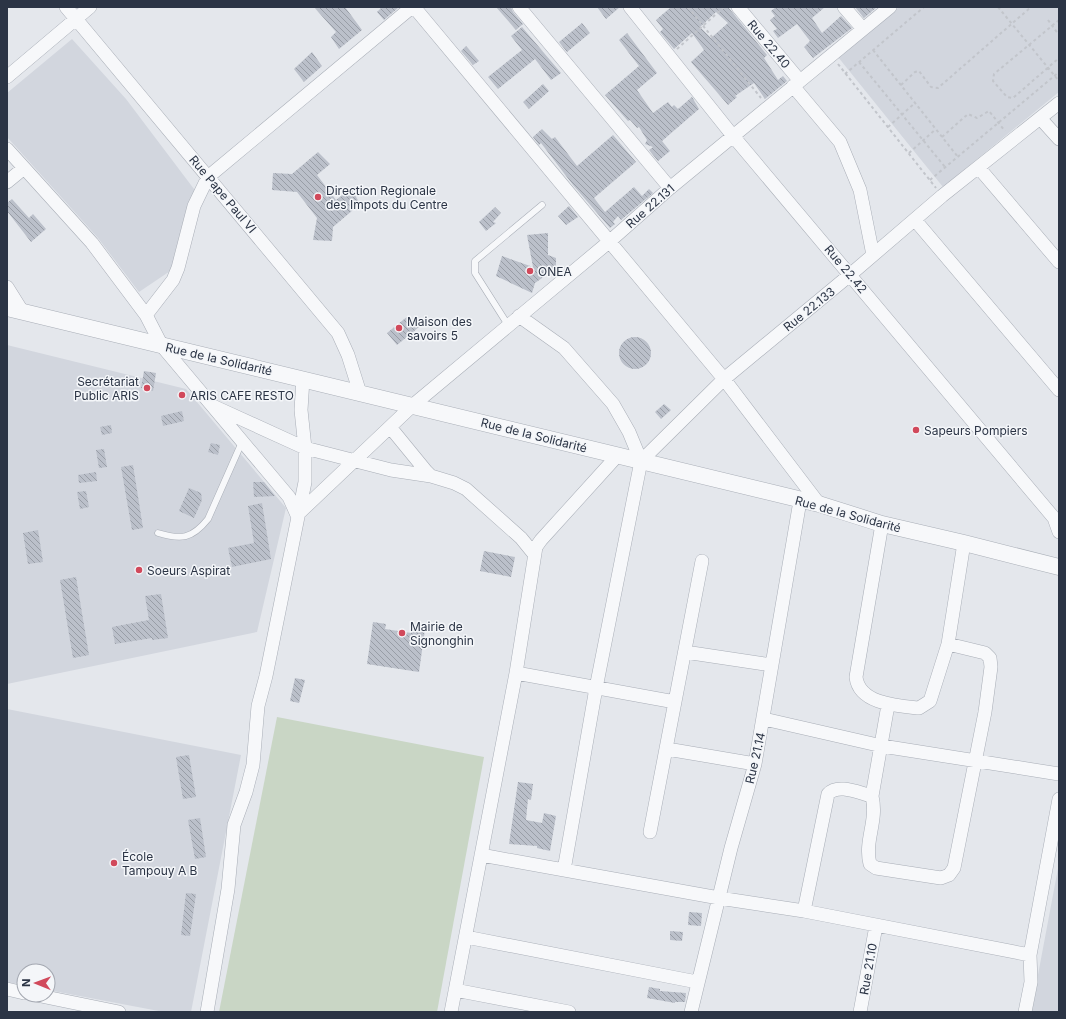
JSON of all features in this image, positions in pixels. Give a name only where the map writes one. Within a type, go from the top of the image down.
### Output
[{"type":"street","name":"Rue Pape Paul VI","points":[[66,7],[338,333],[348,355],[360,393]]},
{"type":"street","points":[[7,77],[90,7]]},
{"type":"street","points":[[146,315],[173,280],[178,268],[194,206],[208,177],[413,7],[724,379],[819,504]]},
{"type":"street","points":[[519,7],[670,188]]},
{"type":"street","name":"Rue 22.42","points":[[630,7],[733,136],[851,274],[1054,518],[1059,532]]},
{"type":"street","name":"Rue 22.40","points":[[738,7],[840,142],[860,190],[873,255]]},
{"type":"street","points":[[844,7],[863,29]]},
{"type":"street","name":"Rue 22.131","points":[[297,515],[412,406],[610,241],[670,188],[890,7]]},
{"type":"street","name":"Rue 22.133","points":[[641,461],[724,379],[851,274],[942,196],[1059,103]]},
{"type":"street","points":[[1040,118],[1059,139]]},
{"type":"street","points":[[7,149],[92,243],[146,315],[162,346],[289,497],[297,515]]},
{"type":"street","points":[[7,182],[24,168]]},
{"type":"street","points":[[979,168],[1059,262]]},
{"type":"street","points":[[915,220],[1059,390]]},
{"type":"street","points":[[7,288],[14,310]]},
{"type":"street","name":"Rue de la Solidarité","points":[[14,310],[618,455],[800,501],[819,504],[882,524],[964,542],[1059,567]]},
{"type":"street","points":[[519,316],[564,348],[613,404],[629,432],[641,461],[596,688],[564,870]]},
{"type":"street","points":[[207,1012],[228,889],[234,825],[246,792],[253,765],[258,706],[268,669],[297,525],[297,515],[305,482],[301,410],[304,379]]},
{"type":"street","points":[[212,405],[304,448],[391,470],[431,476],[454,483],[466,489],[521,538],[534,554]]},
{"type":"street","points":[[390,427],[414,459],[431,476]]},
{"type":"street","points":[[451,1012],[516,673],[534,554],[541,540],[618,455]]},
{"type":"street","name":"Rue 21.14","points":[[690,1012],[731,848],[755,764],[764,720],[800,501]]},
{"type":"street","points":[[882,524],[856,677],[857,685],[860,691],[888,705],[920,708],[930,701],[948,644],[964,542]]},
{"type":"street","points":[[650,832],[702,561]]},
{"type":"street","points":[[888,705],[872,796],[875,809],[867,853],[870,864],[876,868],[941,878],[949,875],[954,868],[974,761],[985,712],[991,667],[990,658],[985,653],[948,644]]},
{"type":"street","points":[[685,652],[772,665]]},
{"type":"street","points":[[516,673],[675,702]]},
{"type":"street","points":[[764,720],[882,746],[1059,774]]},
{"type":"street","points":[[667,749],[755,764]]},
{"type":"street","points":[[804,911],[828,794],[832,790],[838,788],[872,796]]},
{"type":"street","points":[[1025,1012],[1031,982],[1030,955],[1059,800]]},
{"type":"street","points":[[481,855],[719,898],[804,911],[1030,955]]},
{"type":"street","name":"Rue 21.10","points":[[860,1012],[876,926]]},
{"type":"street","points":[[466,936],[697,982]]},
{"type":"street","points":[[455,990],[569,1012]]},
{"type":"street","points":[[56,999],[119,1012]]},
{"type":"lane","points":[[508,325],[475,273],[475,261],[542,205]]},
{"type":"lane","points":[[158,533],[174,538],[188,537],[200,529],[208,520],[242,442]]},
{"type":"path","points":[[688,7],[704,25],[768,107]]},
{"type":"path","points":[[668,56],[724,7]]},
{"type":"path","points":[[845,74],[924,7]]},
{"type":"path","points":[[998,7],[1059,81]]},
{"type":"path","points":[[901,85],[915,72],[919,71],[931,87],[938,88],[1031,7]]},
{"type":"path","points":[[1048,20],[1059,35]]},
{"type":"path","points":[[1059,20],[994,74],[993,81],[1007,97],[1013,98],[1059,58]]},
{"type":"path","points":[[873,50],[958,156]]},
{"type":"path","points":[[831,56],[942,196]]},
{"type":"path","points":[[859,62],[945,167]]},
{"type":"path","points":[[930,180],[1059,72]]},
{"type":"path","points":[[888,127],[915,103]]},
{"type":"path","points":[[942,137],[968,114],[977,118],[989,111],[1012,140]]},
{"type":"path","points":[[909,153],[936,129]]},
{"type":"shaded area","points":[[899,7],[1059,7],[1059,92],[943,187],[838,57]]},
{"type":"shaded area","points":[[72,39],[126,99],[197,193],[182,263],[139,292],[98,238],[7,137],[7,93]]},
{"type":"shaded area","name":"Soeurs Aspirat","points":[[7,345],[186,389],[286,508],[257,632],[7,684]]},
{"type":"shaded area","name":"École Tampouy A B","points":[[7,709],[241,755],[191,1012],[164,1012],[56,992],[56,963],[16,963],[16,984],[7,982]]},
{"type":"shaded area","points":[[1059,863],[1059,1012],[1031,1012]]},
{"type":"green space","points":[[277,717],[484,757],[437,1012],[219,1012]]},
{"type":"building","points":[[314,7],[345,7],[362,30],[339,49],[331,37],[336,32]]},
{"type":"building","points":[[382,7],[399,7],[384,20],[377,12]]},
{"type":"building","points":[[496,7],[511,7],[513,12],[523,24],[516,30]]},
{"type":"building","points":[[597,7],[620,7],[606,19]]},
{"type":"building","points":[[671,7],[728,7],[767,55],[764,58],[778,80],[783,76],[787,81],[765,99],[754,83],[735,96],[737,97],[728,105],[691,62],[704,50],[692,33],[674,49],[660,32],[663,29],[656,20]],"holes":[[[716,12],[728,23],[711,38],[700,27]]]},
{"type":"building","points":[[776,7],[825,7],[812,18],[822,33],[841,16],[852,28],[813,58],[804,47],[810,41],[797,24],[778,38],[773,31],[777,29],[770,20],[775,16],[771,11]]},
{"type":"building","points":[[855,7],[877,7],[864,18]]},
{"type":"building","points":[[582,23],[590,33],[567,52],[559,42]]},
{"type":"building","points":[[522,27],[561,73],[551,80],[535,59],[498,89],[488,77],[522,50],[511,36]]},
{"type":"building","points":[[627,33],[657,73],[637,90],[653,113],[668,102],[672,107],[674,105],[678,109],[692,97],[699,109],[662,141],[670,151],[658,161],[649,150],[653,147],[645,144],[647,140],[639,127],[637,128],[630,120],[628,121],[605,95],[639,66],[619,40]]},
{"type":"building","points":[[466,46],[479,61],[473,65],[461,51]]},
{"type":"building","points":[[312,52],[322,66],[304,82],[294,69]]},
{"type":"building","points":[[543,84],[549,91],[529,109],[523,102]]},
{"type":"building","points":[[542,129],[552,139],[555,137],[577,166],[613,135],[636,162],[594,198],[605,212],[634,187],[642,196],[649,189],[653,193],[621,220],[618,216],[613,222],[615,224],[610,228],[573,185],[541,143],[539,145],[533,137]]},
{"type":"building","points":[[318,152],[330,164],[317,175],[336,200],[351,188],[360,204],[333,227],[332,241],[313,240],[317,218],[297,192],[272,190],[273,173],[292,174]]},
{"type":"building","points":[[12,199],[29,218],[33,214],[46,229],[31,242],[7,211],[7,203]]},
{"type":"building","points":[[569,206],[578,217],[566,225],[558,216]]},
{"type":"building","points":[[495,207],[501,213],[493,222],[496,223],[486,231],[479,222]]},
{"type":"building","points":[[548,233],[548,255],[556,258],[556,274],[545,276],[535,283],[532,293],[496,276],[502,256],[533,267],[527,235]]},
{"type":"building","points":[[408,316],[419,327],[397,345],[387,333]]},
{"type":"building","points":[[632,337],[638,337],[648,344],[651,353],[650,359],[644,366],[638,369],[632,369],[622,362],[619,356],[619,350],[626,340]]},
{"type":"building","points":[[144,371],[156,373],[153,391],[141,388]]},
{"type":"building","points":[[664,404],[671,410],[661,419],[655,412]]},
{"type":"building","points":[[182,411],[184,421],[163,426],[161,416]]},
{"type":"building","points":[[111,425],[112,433],[102,435],[100,427]]},
{"type":"building","points":[[211,443],[220,445],[218,455],[208,452]]},
{"type":"building","points":[[104,449],[107,467],[99,468],[96,450]]},
{"type":"building","points":[[133,465],[143,528],[132,530],[121,467]]},
{"type":"building","points":[[96,472],[97,481],[79,483],[78,475]]},
{"type":"building","points":[[253,482],[264,482],[275,496],[254,497]]},
{"type":"building","points":[[189,488],[201,493],[202,500],[194,518],[179,511]]},
{"type":"building","points":[[86,491],[89,507],[80,509],[77,492]]},
{"type":"building","points":[[262,503],[271,559],[232,567],[228,548],[254,543],[248,506]]},
{"type":"building","points":[[38,530],[43,562],[28,564],[23,533]]},
{"type":"building","points":[[484,551],[515,557],[511,577],[480,571]]},
{"type":"building","points":[[76,577],[89,655],[73,658],[60,580]]},
{"type":"building","points":[[161,594],[168,638],[152,640],[152,638],[115,644],[112,627],[149,620],[145,596]]},
{"type":"building","points":[[373,622],[386,624],[385,629],[411,633],[412,628],[425,629],[419,672],[367,664]]},
{"type":"building","points":[[295,678],[305,680],[299,703],[290,701]]},
{"type":"building","points":[[189,755],[196,797],[183,799],[176,757]]},
{"type":"building","points":[[518,782],[533,784],[531,800],[528,799],[526,820],[542,823],[544,813],[556,816],[550,851],[537,848],[537,846],[509,844]]},
{"type":"building","points":[[200,818],[206,857],[195,859],[188,820]]},
{"type":"building","points":[[186,893],[196,894],[190,936],[181,935]]},
{"type":"building","points":[[689,912],[702,913],[701,926],[688,925]]},
{"type":"building","points":[[670,931],[683,932],[682,941],[670,940]]},
{"type":"building","points":[[649,987],[660,989],[660,991],[686,993],[685,1002],[675,1003],[647,998]]},
{"type":"place","name":"Direction Regionale des Impots du Centre","points":[[318,197]]},
{"type":"place","name":"ONEA","points":[[530,271]]},
{"type":"place","name":"Maison des savoirs 5","points":[[399,328]]},
{"type":"place","name":"Secrétariat Public ARIS","points":[[147,388]]},
{"type":"place","name":"ARIS CAFE RESTO","points":[[182,395]]},
{"type":"place","name":"Sapeurs Pompiers","points":[[916,430]]},
{"type":"place","name":"Soeurs Aspirat","points":[[139,570]]},
{"type":"place","name":"Mairie de Signonghin","points":[[402,633]]},
{"type":"place","name":"École Tampouy A B","points":[[114,863]]}]
